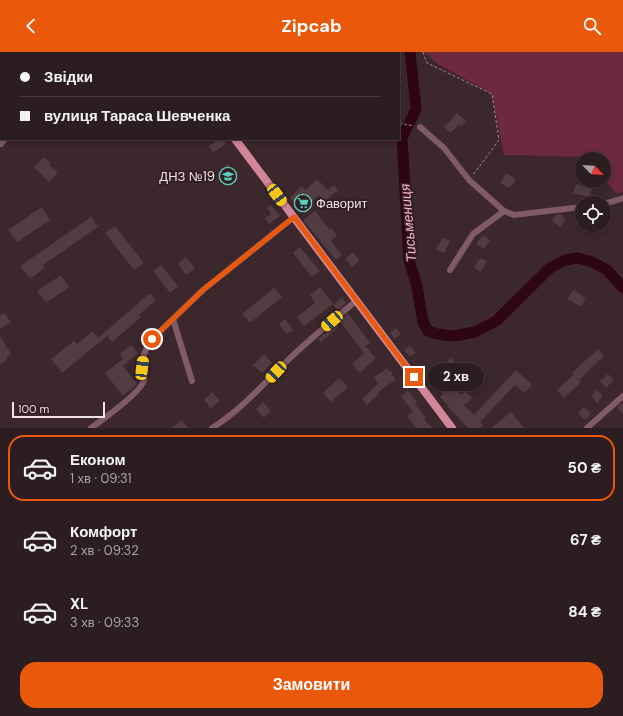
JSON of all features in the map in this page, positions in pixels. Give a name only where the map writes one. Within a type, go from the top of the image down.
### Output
[{"type":"main road","points":[[236,140],[452,428]]},
{"type":"lane","points":[[420,127],[444,148],[469,180],[504,211],[514,215],[575,208]]},
{"type":"lane","points":[[611,202],[623,198]]},
{"type":"lane","points":[[450,270],[473,234],[504,211]]},
{"type":"lane","points":[[91,428],[114,411],[141,387],[144,382],[142,368],[148,344],[160,331],[203,290],[294,217]]},
{"type":"lane","points":[[212,428],[247,400],[286,362],[356,300]]},
{"type":"lane","points":[[173,319],[192,382]]},
{"type":"lane","points":[[588,428],[623,396]]},
{"type":"path","points":[[423,52],[427,63],[492,94],[499,140],[469,180]]},
{"type":"path","points":[[400,123],[420,127]]},
{"type":"shaded area","points":[[424,52],[623,52],[623,192],[617,194],[611,187],[611,152],[575,152],[575,157],[504,155],[492,94],[438,64]]},
{"type":"building","points":[[457,113],[466,121],[462,126],[459,124],[451,133],[444,127]]},
{"type":"building","points":[[218,140],[223,140],[226,144],[213,153],[209,146]]},
{"type":"building","points":[[44,157],[50,163],[49,165],[58,173],[49,182],[34,167]]},
{"type":"building","points":[[228,164],[236,175],[229,180],[220,170]]},
{"type":"building","points":[[506,173],[516,179],[509,188],[500,183]]},
{"type":"building","points":[[317,179],[328,190],[334,185],[338,190],[324,202],[319,195],[302,211],[290,198],[301,186],[306,190]]},
{"type":"building","points":[[575,187],[592,188],[590,196],[573,193]]},
{"type":"building","points":[[271,205],[280,216],[269,224],[265,218],[271,214],[267,208]]},
{"type":"building","points":[[42,207],[50,220],[17,242],[8,230]]},
{"type":"building","points":[[315,211],[329,229],[331,228],[337,236],[331,241],[342,255],[336,260],[303,220]]},
{"type":"building","points":[[560,214],[566,219],[560,227],[552,221],[556,215]]},
{"type":"building","points":[[91,217],[98,227],[43,265],[45,268],[30,279],[20,266]]},
{"type":"building","points":[[115,226],[144,263],[134,270],[105,233]]},
{"type":"building","points":[[483,235],[490,240],[484,249],[476,244]]},
{"type":"building","points":[[443,237],[450,241],[444,253],[436,249]]},
{"type":"building","points":[[300,247],[320,271],[312,277],[293,253]]},
{"type":"building","points":[[353,252],[359,261],[352,267],[345,259]]},
{"type":"building","points":[[186,257],[195,268],[186,275],[178,264]]},
{"type":"building","points":[[480,258],[487,261],[481,272],[474,268]]},
{"type":"building","points":[[161,265],[178,286],[170,293],[153,271]]},
{"type":"building","points":[[61,275],[69,287],[46,303],[37,291]]},
{"type":"building","points":[[320,287],[333,304],[304,326],[297,317],[315,303],[310,295]]},
{"type":"building","points":[[274,288],[282,297],[250,323],[242,314]]},
{"type":"building","points":[[573,290],[586,298],[581,307],[567,299]]},
{"type":"building","points":[[150,293],[156,300],[139,315],[141,317],[112,342],[107,336],[62,373],[51,359],[74,341],[77,344],[93,331],[98,338]]},
{"type":"building","points":[[342,297],[346,303],[338,310],[333,305]]},
{"type":"building","points":[[4,313],[11,322],[0,329],[0,315]]},
{"type":"building","points":[[348,313],[370,343],[365,346],[376,358],[360,373],[352,364],[364,353],[340,321]]},
{"type":"building","points":[[285,319],[293,330],[287,334],[279,324]]},
{"type":"building","points":[[336,324],[339,327],[321,342],[318,339]]},
{"type":"building","points":[[396,328],[401,334],[395,339],[390,333]]},
{"type":"building","points":[[0,336],[11,354],[6,357],[7,360],[0,364]]},
{"type":"building","points":[[131,345],[138,353],[123,366],[137,384],[123,396],[105,373],[123,359],[120,354]]},
{"type":"building","points":[[410,346],[416,353],[410,357],[404,350]]},
{"type":"building","points":[[598,349],[604,356],[579,380],[581,382],[564,398],[557,390],[574,374],[572,373]]},
{"type":"building","points":[[264,354],[272,363],[262,373],[253,365]]},
{"type":"building","points":[[451,358],[459,367],[446,379],[461,395],[465,391],[472,398],[464,405],[474,415],[516,370],[532,385],[524,393],[515,385],[480,422],[483,425],[480,428],[468,428],[440,397],[443,394],[429,378]]},
{"type":"building","points":[[387,368],[391,371],[395,380],[378,392],[379,394],[367,405],[362,399],[378,384],[374,377]]},
{"type":"building","points":[[608,374],[614,380],[606,388],[600,381]]},
{"type":"building","points":[[339,378],[348,387],[331,402],[323,393]]},
{"type":"building","points":[[408,390],[417,402],[415,404],[426,418],[424,420],[433,428],[416,428],[407,416],[413,412],[401,396]]},
{"type":"building","points":[[597,390],[603,396],[597,403],[591,396]]},
{"type":"building","points":[[212,392],[220,401],[211,408],[204,400]]},
{"type":"building","points":[[263,402],[271,411],[264,418],[256,409]]},
{"type":"building","points":[[623,402],[623,414],[617,407]]},
{"type":"building","points":[[584,407],[591,414],[585,420],[578,413]]},
{"type":"building","points":[[511,412],[524,428],[491,428]]},
{"type":"building","points":[[181,420],[189,428],[172,428]]},
{"type":"waterway","name":"Тисьмениця","points":[[410,52],[416,109],[402,138],[409,260],[417,287],[423,322],[428,331],[453,336],[475,332],[496,321],[550,268],[565,260],[578,258],[592,262],[607,270],[623,288]]},
{"type":"place","name":"ДНЗ №19","points":[[228,176]]},
{"type":"place","name":"Фаворит","points":[[303,203]]},
{"type":"route","points":[[152,339],[203,290],[294,217],[414,377]]}]
